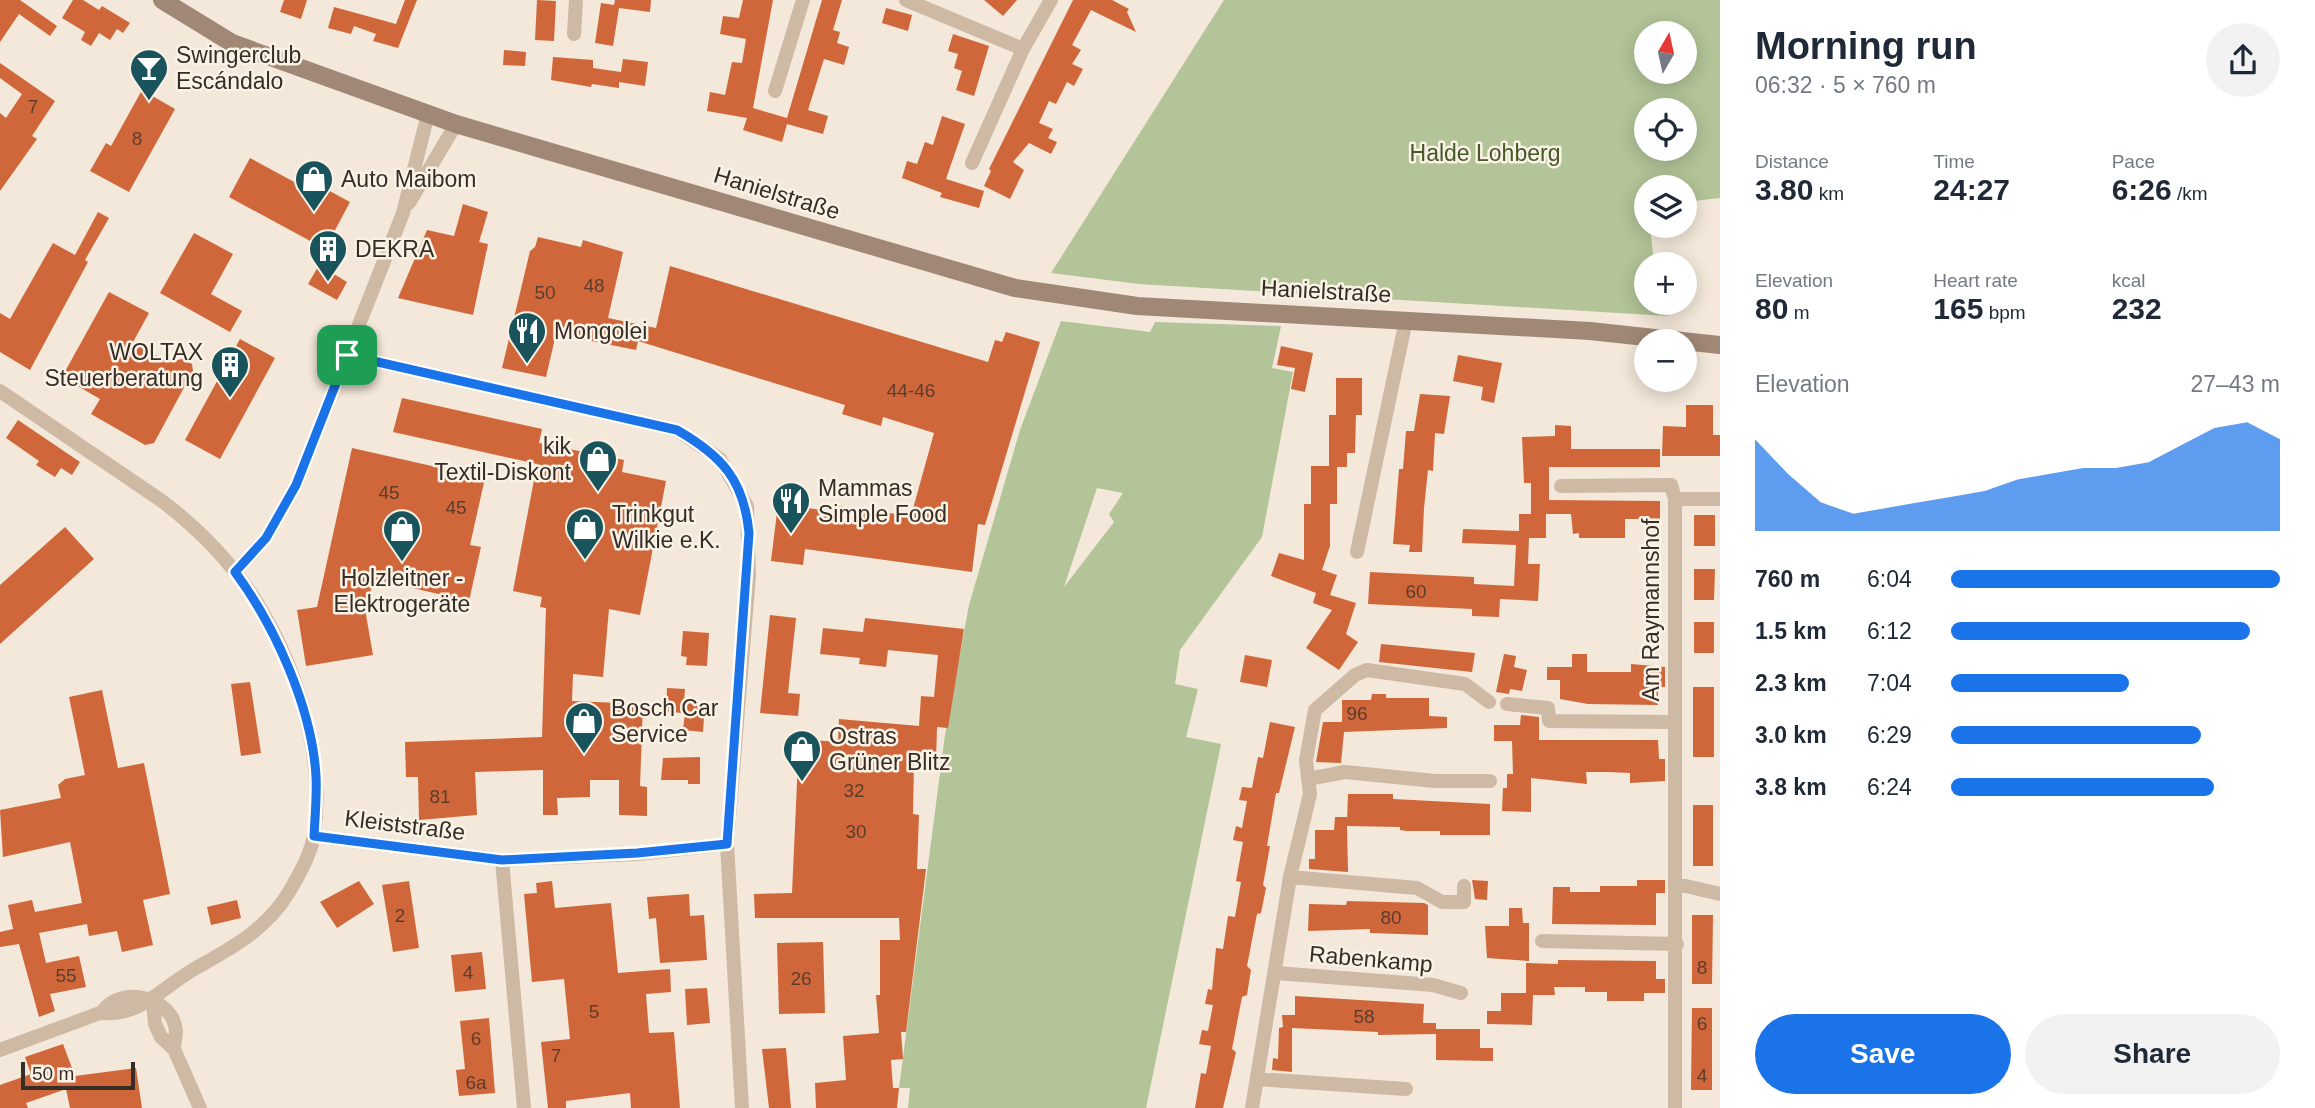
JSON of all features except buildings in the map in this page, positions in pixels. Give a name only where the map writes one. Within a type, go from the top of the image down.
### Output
[{"type":"main road","name":"Hanielstraße","points":[[162,0],[232,43],[456,124],[939,268],[1015,288],[1137,306],[1604,332],[1720,345]]},
{"type":"street","points":[[574,34],[576,0]]},
{"type":"street","points":[[775,91],[803,0]]},
{"type":"street","points":[[906,0],[1023,49]]},
{"type":"street","points":[[972,163],[1023,49],[1051,0]]},
{"type":"street","points":[[235,572],[266,538],[296,485],[403,213],[428,114]]},
{"type":"street","points":[[403,213],[456,124]]},
{"type":"street","name":"Hanielstraße","points":[[1357,552],[1406,320]]},
{"type":"street","points":[[347,355],[677,430],[720,459],[747,506],[749,533],[727,844],[742,1108]]},
{"type":"street","points":[[0,391],[181,516],[235,572],[259,606],[290,670],[302,708],[316,775],[314,836]]},
{"type":"street","name":"Am Raymannshof","points":[[1561,486],[1671,485],[1675,499],[1675,1108]]},
{"type":"street","name":"Am Raymannshof","points":[[1675,499],[1720,499]]},
{"type":"street","name":"Rabenkamp","points":[[1252,1108],[1290,877],[1310,794],[1306,760],[1315,710],[1355,675],[1367,670],[1465,684],[1489,702]]},
{"type":"street","name":"Am Raymannshof","points":[[1507,704],[1548,708],[1549,721],[1673,722]]},
{"type":"street","points":[[1308,779],[1345,772],[1435,781],[1490,781]]},
{"type":"street","name":"Kleiststraße","points":[[153,1001],[171,982],[248,939],[289,893],[314,836],[502,860],[637,853],[727,844]]},
{"type":"street","points":[[502,860],[524,1108]]},
{"type":"street","points":[[1290,877],[1417,888],[1442,902],[1464,902],[1464,886]]},
{"type":"street","points":[[1677,884],[1720,894]]},
{"type":"street","points":[[1542,941],[1676,944]]},
{"type":"street","name":"Rabenkamp","points":[[1276,973],[1433,985],[1461,993]]},
{"type":"street","points":[[0,1050],[102,1012],[107,1003],[129,995],[153,1001],[155,1024],[161,1037],[174,1049],[200,1108]]},
{"type":"street","points":[[1257,1079],[1406,1089]]},
{"type":"green space","name":"Halde Lohberg","points":[[1224,0],[1720,0],[1720,198],[1697,201],[1697,175],[1634,175],[1634,238],[1651,238],[1653,252],[1634,252],[1634,314],[1139,284],[1051,273]]},
{"type":"green space","points":[[1061,321],[1150,332],[1155,322],[1281,326],[1272,368],[1293,372],[1262,537],[1180,650],[1175,684],[1198,689],[1186,737],[1221,744],[1146,1108],[908,1108],[910,1088],[899,1088],[945,735],[969,605],[1020,430]],"holes":[[[1097,488],[1123,493],[1109,514],[1114,522],[1064,587]]]},
{"type":"place","name":"Swingerclub Escándalo","points":[[149,102]]},
{"type":"place","name":"Auto Maibom","points":[[314,213]]},
{"type":"place","name":"DEKRA","points":[[328,283]]},
{"type":"place","name":"Mongolei","points":[[527,365]]},
{"type":"place","name":"WOLTAX Steuerberatung","points":[[230,399]]},
{"type":"place","name":"kik Textil-Diskont","points":[[598,493]]},
{"type":"place","name":"Mammas Simple Food","points":[[791,535]]},
{"type":"place","name":"Trinkgut Wilkie e.K.","points":[[585,561]]},
{"type":"place","name":"Holzleitner - Elektrogeräte","points":[[402,563]]},
{"type":"place","name":"Bosch Car Service","points":[[584,755]]},
{"type":"place","name":"Ostras Grüner Blitz","points":[[802,783]]},
{"type":"route","points":[[347,355],[630,417],[677,430],[720,459],[747,506],[749,533],[749,575],[727,844],[637,853],[502,860],[314,836],[316,775],[302,708],[290,670],[259,606],[235,572],[266,538],[296,485],[347,355]]}]
